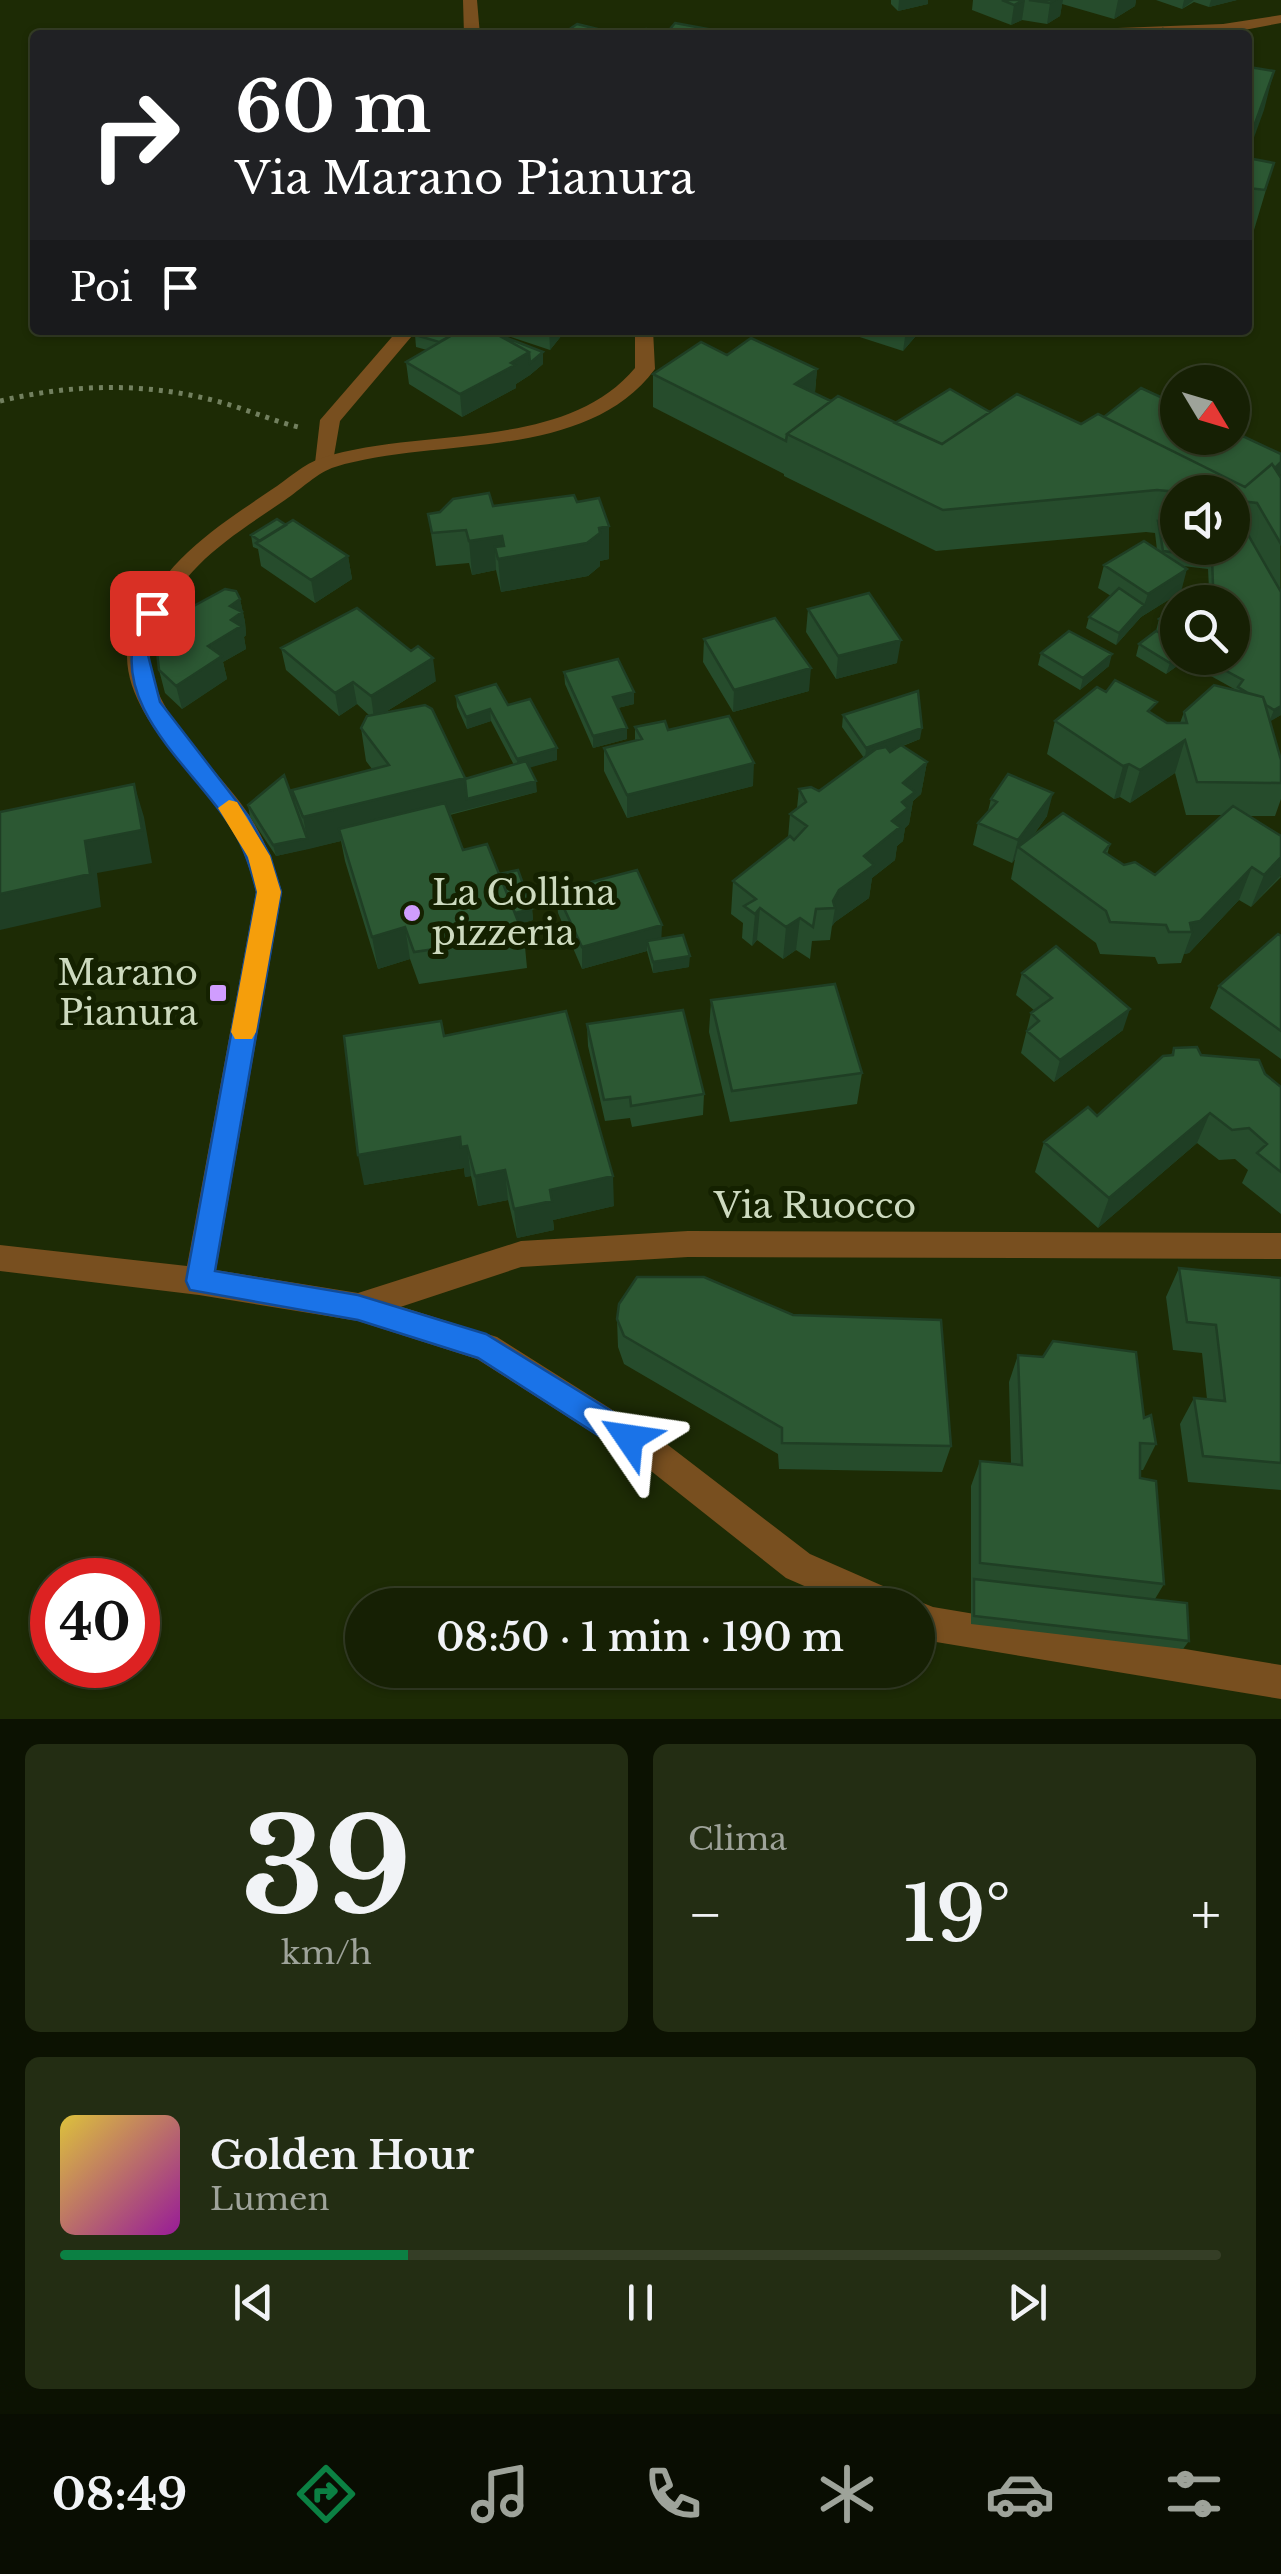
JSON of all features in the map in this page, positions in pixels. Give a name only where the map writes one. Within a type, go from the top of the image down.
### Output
[{"type":"street","points":[[470,0],[472,30]]},
{"type":"street","points":[[1223,30],[1281,19]]},
{"type":"street","points":[[325,463],[330,420],[404,335]]},
{"type":"street","points":[[199,1281],[269,892],[259,856],[240,822],[150,704],[138,655],[152,613],[176,574],[211,541],[325,463],[382,451],[515,435],[592,412],[624,394],[645,369],[644,335]]},
{"type":"street","name":"Via Ruocco","points":[[358,1307],[521,1254],[688,1244],[1281,1246]]},
{"type":"street","points":[[0,1258],[199,1281],[358,1307],[486,1348],[657,1456],[798,1566],[849,1588]]},
{"type":"street","points":[[935,1625],[1281,1682]]},
{"type":"path","points":[[0,400],[28,393],[100,386],[214,400],[273,421],[328,434]]},
{"type":"building","points":[[675,23],[713,30],[669,30]]},
{"type":"building","points":[[577,24],[602,30],[568,30]]},
{"type":"building","points":[[1252,67],[1274,71],[1252,132]]},
{"type":"building","points":[[1252,159],[1274,163],[1265,190],[1252,188]]},
{"type":"building","points":[[415,335],[452,335],[439,342]]},
{"type":"building","points":[[452,335],[498,335],[529,352],[511,363],[515,365],[460,394],[406,362]]},
{"type":"building","points":[[498,335],[543,352],[530,363],[529,352]]},
{"type":"building","points":[[751,338],[817,369],[795,384],[831,401],[787,434],[786,441],[653,374],[701,342],[727,355]]},
{"type":"building","points":[[1141,388],[1160,397],[1160,445],[1104,417]]},
{"type":"building","points":[[950,389],[990,412],[942,444],[895,423]]},
{"type":"building","points":[[1017,394],[1081,424],[1098,414],[1160,445],[1160,455],[1181,455],[1221,475],[1160,475],[1160,490],[943,510],[787,434],[838,396],[942,444]]},
{"type":"building","points":[[1250,439],[1281,454],[1281,462],[1275,468],[1272,464],[1250,483],[1250,475],[1221,475],[1181,455],[1250,455]]},
{"type":"building","points":[[1272,464],[1281,478],[1281,544],[1257,503],[1250,502],[1250,483]]},
{"type":"building","points":[[489,493],[493,506],[574,495],[577,502],[599,498],[609,526],[599,528],[600,533],[587,543],[498,559],[495,547],[504,546],[502,536],[469,541],[466,530],[432,533],[428,514],[440,512],[453,499]]},
{"type":"building","points":[[277,519],[286,525],[260,541],[251,535]]},
{"type":"building","points":[[293,520],[348,556],[311,580],[256,543]]},
{"type":"building","points":[[1250,538],[1281,592],[1281,706],[1274,710],[1263,697],[1238,687],[1243,680],[1234,675],[1250,675],[1250,585],[1213,585],[1212,565],[1250,565]]},
{"type":"building","points":[[1144,541],[1160,551],[1160,565],[1181,565],[1187,569],[1148,594],[1104,565]]},
{"type":"building","points":[[1119,588],[1144,605],[1119,633],[1089,617]]},
{"type":"building","points":[[225,589],[236,591],[240,599],[230,606],[242,612],[231,620],[241,626],[208,646],[222,656],[176,686],[159,670],[155,633],[173,624],[168,620]]},
{"type":"building","points":[[869,593],[901,640],[838,656],[808,609]]},
{"type":"building","points":[[357,608],[411,651],[418,646],[433,658],[371,696],[353,682],[335,693],[281,648]]},
{"type":"building","points":[[775,618],[811,668],[734,690],[704,639]]},
{"type":"building","points":[[1069,631],[1112,654],[1083,678],[1041,653]]},
{"type":"building","points":[[1156,631],[1160,633],[1160,657],[1139,644]]},
{"type":"building","points":[[618,659],[634,692],[613,697],[627,728],[593,736],[564,672]]},
{"type":"building","points":[[1115,680],[1157,702],[1148,711],[1167,723],[1187,723],[1184,712],[1214,685],[1263,697],[1281,760],[1281,783],[1197,782],[1185,740],[1140,770],[1129,764],[1123,766],[1055,721],[1097,687],[1106,692]]},
{"type":"building","points":[[496,684],[508,705],[530,699],[557,748],[517,759],[490,709],[466,717],[456,696]]},
{"type":"building","points":[[918,691],[922,728],[866,748],[843,715]]},
{"type":"building","points":[[425,705],[432,709],[465,778],[303,817],[292,790],[389,765],[361,728],[367,716]]},
{"type":"building","points":[[729,716],[754,763],[627,795],[604,748],[642,739],[635,727],[665,721],[668,730]]},
{"type":"building","points":[[901,745],[927,762],[903,783],[915,792],[902,802],[908,808],[892,821],[900,827],[864,856],[874,865],[839,890],[833,901],[835,908],[816,909],[813,927],[800,918],[786,927],[760,908],[755,914],[744,906],[756,899],[733,881],[790,836],[794,840],[807,826],[790,814],[806,802],[799,789],[811,787],[819,791],[876,749],[886,747],[890,752]]},
{"type":"building","points":[[526,761],[536,781],[467,799],[465,779]]},
{"type":"building","points":[[1008,774],[1053,793],[1018,840],[978,823],[997,802],[991,799]]},
{"type":"building","points":[[284,775],[307,838],[273,845],[248,805]]},
{"type":"building","points":[[134,784],[142,830],[85,841],[90,874],[0,894],[0,812]]},
{"type":"building","points":[[445,803],[463,850],[487,844],[524,936],[414,952],[405,927],[372,937],[339,829]]},
{"type":"building","points":[[1233,806],[1281,836],[1281,857],[1264,875],[1252,867],[1200,921],[1190,923],[1192,932],[1169,932],[1166,925],[1110,922],[1106,911],[1018,847],[1063,813],[1110,844],[1104,852],[1124,865],[1135,862],[1155,875]]},
{"type":"building","points":[[518,870],[532,909],[515,913],[499,874]]},
{"type":"building","points":[[637,870],[662,925],[582,947],[556,891]]},
{"type":"building","points":[[1278,934],[1281,936],[1281,1031],[1219,986]]},
{"type":"building","points":[[683,935],[690,956],[653,962],[647,941]]},
{"type":"building","points":[[1056,946],[1130,1009],[1060,1060],[1027,1031],[1039,1021],[1031,1013],[1052,998],[1022,973]]},
{"type":"building","points":[[835,984],[862,1073],[732,1091],[711,1000]]},
{"type":"building","points":[[683,1010],[704,1094],[631,1106],[630,1097],[604,1100],[587,1024]]},
{"type":"building","points":[[566,1011],[613,1176],[550,1190],[552,1201],[514,1209],[505,1170],[475,1176],[467,1146],[461,1147],[460,1137],[358,1155],[344,1036],[441,1021],[444,1036]]},
{"type":"building","points":[[1197,1047],[1201,1055],[1259,1060],[1265,1074],[1281,1087],[1281,1172],[1257,1153],[1267,1144],[1249,1128],[1232,1130],[1210,1113],[1109,1198],[1044,1142],[1088,1107],[1097,1116],[1163,1056],[1173,1055],[1174,1048]]},
{"type":"building","points":[[1179,1268],[1281,1278],[1281,1463],[1203,1456],[1194,1398],[1225,1401],[1216,1325],[1187,1322]]},
{"type":"building","points":[[637,1277],[704,1277],[793,1315],[941,1320],[951,1446],[782,1443],[782,1428],[624,1336],[617,1319],[619,1304]]},
{"type":"building","points":[[1053,1341],[1136,1352],[1144,1418],[1151,1415],[1156,1444],[1140,1443],[1140,1478],[1156,1481],[1164,1584],[980,1563],[980,1461],[1022,1465],[1018,1355],[1043,1357]]},
{"type":"building","points":[[974,1579],[1187,1603],[1189,1641],[974,1616]]},
{"type":"slow traffic","points":[[229,808],[259,856],[269,892],[244,1032]]},
{"type":"place","name":"La Collina pizzeria","points":[[412,913]]},
{"type":"place","name":"Marano Pianura","points":[[218,993]]},
{"type":"route","points":[[152,613],[138,655],[150,704],[240,822],[259,856],[269,892],[199,1281],[358,1307],[486,1348],[629,1438]]}]
